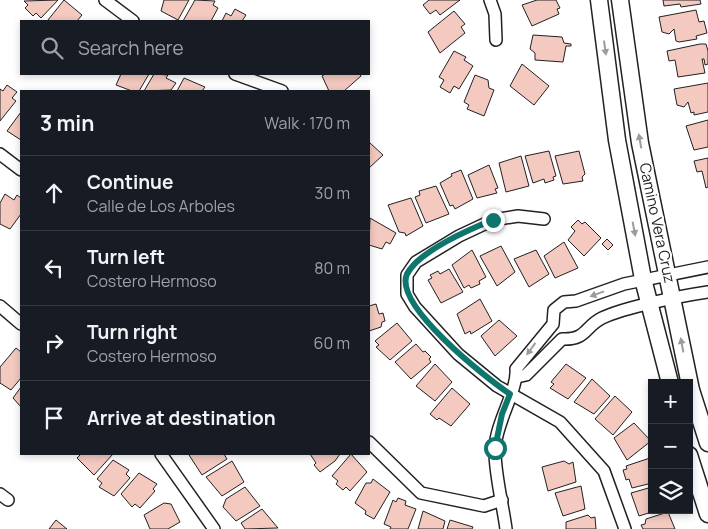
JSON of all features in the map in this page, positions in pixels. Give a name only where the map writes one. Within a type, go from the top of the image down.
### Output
[{"type":"main road","name":"Camino Vera Cruz","points":[[599,0],[617,140],[643,279],[669,379]]},
{"type":"main road","name":"Camino Vera Cruz","points":[[620,0],[640,143],[691,390],[708,443]]},
{"type":"main road","points":[[693,467],[708,514]]},
{"type":"street","points":[[105,0],[132,20]]},
{"type":"street","points":[[490,0],[494,14],[496,40]]},
{"type":"street","points":[[238,75],[279,90]]},
{"type":"street","points":[[0,154],[20,169]]},
{"type":"street","points":[[544,219],[518,216],[493,220],[474,228],[416,262],[407,276],[407,294],[415,306],[458,354],[510,394],[560,422],[604,471],[625,529]]},
{"type":"street","points":[[562,340],[553,324],[554,310],[564,302],[576,301],[643,279],[708,267]]},
{"type":"street","points":[[517,377],[526,376],[562,340],[574,340],[585,334],[600,319],[708,292]]},
{"type":"street","points":[[0,306],[20,323]]},
{"type":"street","points":[[506,529],[495,448],[502,414],[517,377],[516,369],[553,324]]},
{"type":"street","points":[[370,443],[421,493],[484,506],[502,500]]},
{"type":"street","points":[[162,455],[214,529]]},
{"type":"building","points":[[58,0],[41,18],[36,13],[33,16],[25,8],[28,5],[24,1]]},
{"type":"building","points":[[64,0],[82,15],[78,20],[48,20]]},
{"type":"building","points":[[164,0],[189,0],[178,20],[161,11]]},
{"type":"building","points":[[195,0],[215,1],[213,5],[218,8],[212,20],[184,20]]},
{"type":"building","points":[[429,0],[460,0],[440,15],[436,10],[430,14],[423,5]]},
{"type":"building","points":[[537,0],[556,0],[560,8],[557,9],[559,14],[532,26],[522,5]]},
{"type":"building","points":[[663,0],[700,0],[701,4],[681,7],[680,4],[664,6]]},
{"type":"building","points":[[235,9],[246,15],[243,20],[222,20],[226,13],[231,16]]},
{"type":"building","points":[[696,10],[699,22],[704,21],[707,33],[696,36],[697,39],[679,42],[676,41],[674,29],[669,34],[662,32],[659,17]]},
{"type":"building","points":[[454,11],[465,24],[461,27],[465,33],[440,53],[428,32]]},
{"type":"building","points":[[533,35],[562,37],[564,43],[571,44],[571,46],[566,46],[563,62],[535,60],[535,53],[530,49]]},
{"type":"building","points":[[706,44],[708,51],[708,64],[705,65],[704,59],[702,59],[705,73],[678,77],[675,60],[669,61],[667,51]]},
{"type":"building","points":[[454,51],[466,57],[464,60],[473,66],[459,89],[454,86],[450,93],[440,87],[444,80],[439,77]]},
{"type":"building","points":[[522,64],[549,86],[534,105],[510,86]]},
{"type":"building","points":[[121,75],[148,75],[140,90],[129,90],[116,85]]},
{"type":"building","points":[[153,75],[168,75],[166,78],[176,83],[171,90],[145,90]]},
{"type":"building","points":[[475,75],[488,80],[489,88],[494,90],[484,116],[467,109],[469,105],[464,102]]},
{"type":"building","points":[[322,76],[361,76],[345,90],[329,90]]},
{"type":"building","points":[[184,78],[205,87],[203,90],[178,90]]},
{"type":"building","points":[[708,83],[708,112],[694,115],[694,112],[691,113],[688,102],[684,107],[677,105],[674,89]]},
{"type":"building","points":[[7,85],[17,92],[12,98],[16,101],[0,121],[0,89],[3,91]]},
{"type":"building","points":[[20,113],[20,139],[7,131]]},
{"type":"building","points":[[708,120],[708,147],[694,150],[686,126]]},
{"type":"building","points":[[370,143],[383,155],[370,167]]},
{"type":"building","points":[[549,151],[556,176],[553,177],[554,180],[545,183],[544,179],[533,183],[525,156]]},
{"type":"building","points":[[579,151],[585,174],[582,177],[583,181],[563,184],[555,156]]},
{"type":"building","points":[[521,156],[529,186],[506,192],[499,163]]},
{"type":"building","points":[[708,158],[708,187],[706,188],[702,171],[697,172],[694,161]]},
{"type":"building","points":[[489,165],[498,188],[495,189],[497,193],[477,198],[468,175]]},
{"type":"building","points":[[461,170],[473,199],[455,209],[453,205],[450,206],[440,183],[452,176],[451,174]]},
{"type":"building","points":[[436,186],[449,214],[426,223],[415,197],[420,195],[419,191]]},
{"type":"building","points":[[5,194],[14,200],[17,195],[20,197],[20,215],[10,229],[0,224],[0,203]]},
{"type":"building","points":[[411,198],[423,226],[406,236],[405,233],[399,232],[388,205]]},
{"type":"building","points":[[370,218],[396,233],[390,244],[386,242],[382,249],[370,245]]},
{"type":"building","points":[[578,220],[582,224],[585,222],[601,238],[584,256],[568,240],[575,231],[571,227]]},
{"type":"building","points":[[607,239],[613,245],[608,250],[602,244]]},
{"type":"building","points":[[564,242],[578,268],[555,278],[544,256]]},
{"type":"building","points":[[501,246],[515,272],[497,286],[480,256]]},
{"type":"building","points":[[472,250],[486,277],[479,281],[480,284],[471,288],[469,285],[464,288],[452,265]]},
{"type":"building","points":[[536,250],[549,274],[529,287],[514,259]]},
{"type":"building","points":[[449,269],[463,292],[441,303],[428,280],[432,278],[430,275],[438,271],[440,274]]},
{"type":"building","points":[[480,299],[492,321],[471,334],[470,331],[465,334],[457,314]]},
{"type":"building","points":[[376,304],[379,314],[383,313],[385,321],[382,322],[381,327],[370,331],[370,306]]},
{"type":"building","points":[[499,320],[517,336],[495,356],[481,336]]},
{"type":"building","points":[[397,323],[412,341],[390,360],[376,347],[379,345],[375,341]]},
{"type":"building","points":[[416,344],[431,357],[429,359],[431,362],[411,379],[395,362]]},
{"type":"building","points":[[16,348],[20,351],[20,379],[11,390],[0,383],[0,367]]},
{"type":"building","points":[[435,364],[452,382],[435,401],[416,386]]},
{"type":"building","points":[[566,364],[586,378],[568,399],[550,388],[554,384],[551,382]]},
{"type":"building","points":[[592,379],[610,396],[594,414],[574,402]]},
{"type":"building","points":[[20,388],[20,406],[13,398]]},
{"type":"building","points":[[452,388],[470,404],[451,426],[439,418],[437,420],[430,414]]},
{"type":"building","points":[[615,396],[632,412],[613,435],[595,419]]},
{"type":"building","points":[[634,423],[648,438],[648,443],[627,460],[614,438]]},
{"type":"building","points":[[80,455],[112,455],[94,475],[77,458]]},
{"type":"building","points":[[189,455],[225,455],[227,459],[202,475]]},
{"type":"building","points":[[311,455],[339,455],[335,461],[320,472],[314,465],[316,463]]},
{"type":"building","points":[[350,455],[367,472],[350,491],[346,487],[343,490],[336,484],[338,481],[332,476]]},
{"type":"building","points":[[648,459],[648,484],[632,488],[629,479],[626,480],[623,470],[627,469],[626,466]]},
{"type":"building","points":[[113,460],[129,470],[126,474],[130,478],[114,496],[99,487],[102,483],[97,479]]},
{"type":"building","points":[[232,461],[244,482],[222,496],[206,477]]},
{"type":"building","points":[[564,461],[569,464],[573,462],[576,482],[548,491],[542,467]]},
{"type":"building","points":[[139,473],[157,484],[153,489],[155,491],[140,508],[135,504],[132,507],[121,494]]},
{"type":"building","points":[[373,479],[390,492],[374,519],[365,514],[366,511],[355,503],[366,483],[371,483]]},
{"type":"building","points":[[581,486],[585,509],[563,516],[555,493]]},
{"type":"building","points":[[245,487],[260,506],[236,521],[223,507],[226,499]]},
{"type":"building","points":[[648,488],[648,513],[639,516],[631,493]]},
{"type":"building","points":[[398,498],[406,501],[405,505],[416,509],[408,529],[390,529],[391,527],[384,524],[393,500],[396,502]]},
{"type":"building","points":[[164,503],[171,504],[180,522],[168,529],[150,529],[144,515]]},
{"type":"building","points":[[262,509],[278,528],[245,529],[241,523]]},
{"type":"building","points":[[423,511],[445,521],[443,529],[418,529]]},
{"type":"building","points":[[662,514],[669,514],[675,529],[643,529],[641,525],[645,524],[646,519]]},
{"type":"building","points":[[588,515],[591,518],[595,517],[596,529],[566,529],[566,522]]},
{"type":"building","points":[[56,520],[67,529],[49,529]]},
{"type":"building","points":[[450,520],[473,527],[472,529],[447,529]]},
{"type":"route","points":[[493,220],[459,236],[416,262],[407,276],[406,285],[407,294],[415,306],[458,354],[510,394],[502,414],[495,448]]}]
